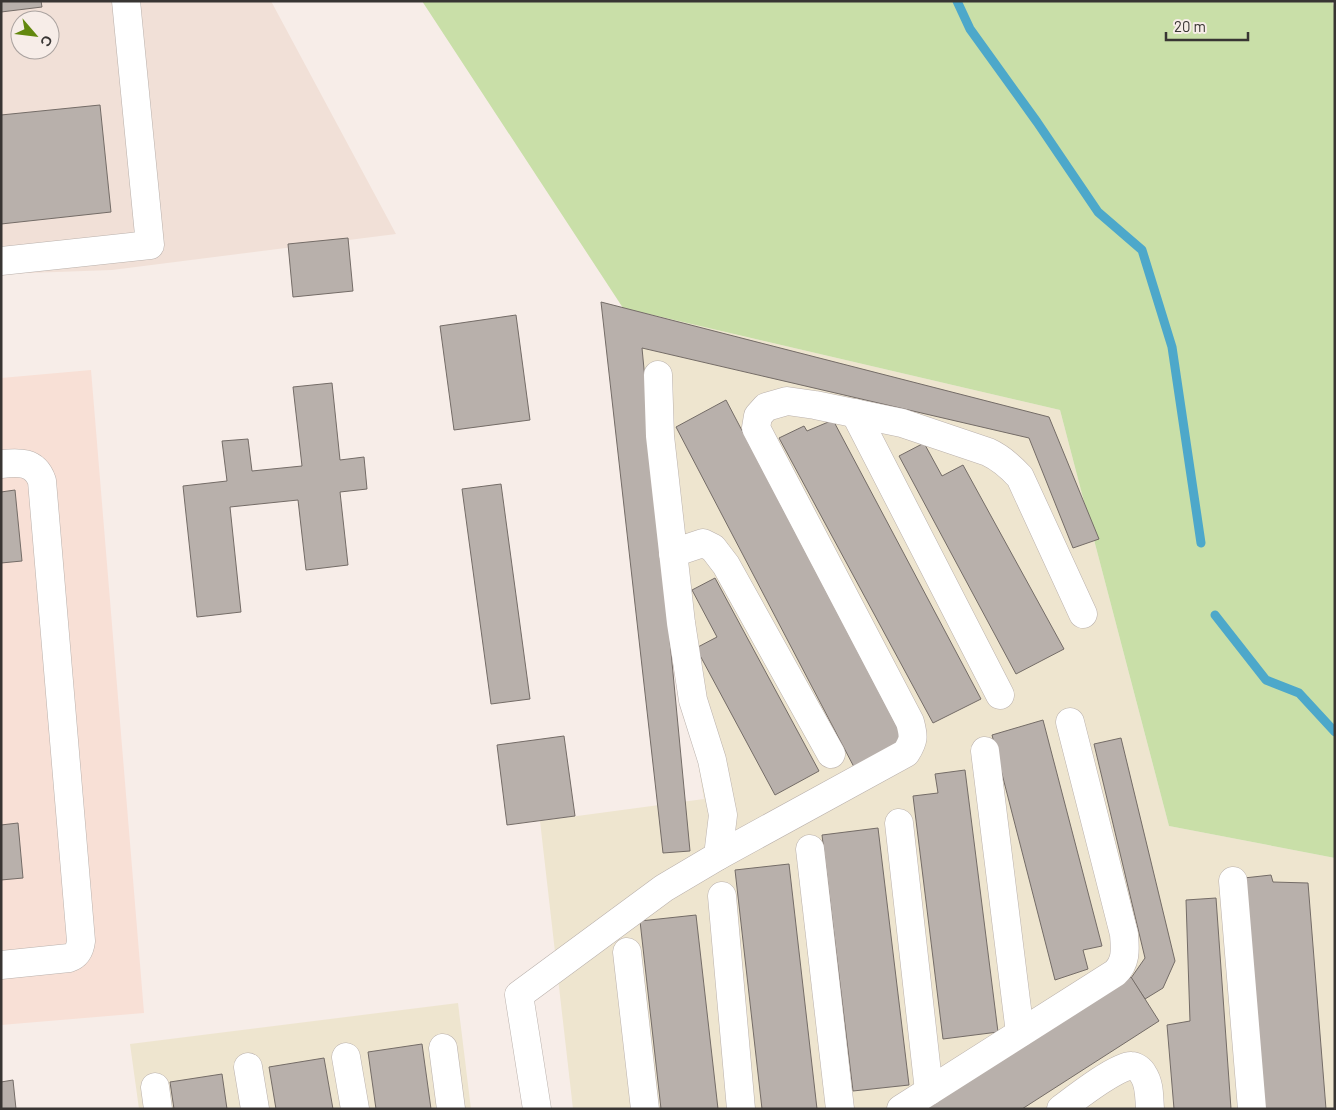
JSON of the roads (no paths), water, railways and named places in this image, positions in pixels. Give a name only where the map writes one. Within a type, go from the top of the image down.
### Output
[{"type":"lane","points":[[1,261],[150,245],[126,1]]},
{"type":"lane","points":[[658,374],[660,436],[681,624],[692,700],[712,760],[723,816],[718,856]]},
{"type":"lane","points":[[537,1109],[519,995],[664,888],[718,856],[906,753],[914,736],[910,722],[756,428],[758,416],[766,407],[787,401],[902,423],[1000,457],[1020,477],[1083,614]]},
{"type":"lane","points":[[855,413],[1000,695]]},
{"type":"lane","points":[[1,464],[22,463],[31,465],[38,472],[42,481],[81,941],[78,952],[69,958],[1,965]]},
{"type":"lane","points":[[673,553],[703,543],[713,548],[726,565],[831,754]]},
{"type":"lane","points":[[901,1109],[1115,973],[1123,962],[1125,952],[1124,934],[1070,722]]},
{"type":"lane","points":[[985,751],[1020,1033]]},
{"type":"lane","points":[[899,823],[930,1091]]},
{"type":"lane","points":[[810,849],[840,1109]]},
{"type":"lane","points":[[1233,881],[1252,1109]]},
{"type":"lane","points":[[722,896],[741,1109]]},
{"type":"lane","points":[[627,952],[645,1109]]},
{"type":"lane","points":[[443,1048],[451,1109]]},
{"type":"lane","points":[[346,1056],[355,1109]]},
{"type":"lane","points":[[1061,1109],[1112,1074],[1130,1066],[1136,1067],[1144,1075],[1148,1084],[1150,1109]]},
{"type":"lane","points":[[248,1067],[255,1109]]},
{"type":"waterway","points":[[957,1],[970,29],[1037,122],[1098,212],[1142,250],[1172,347],[1201,543]]},
{"type":"waterway","points":[[1215,615],[1266,680],[1299,693],[1335,732]]}]
